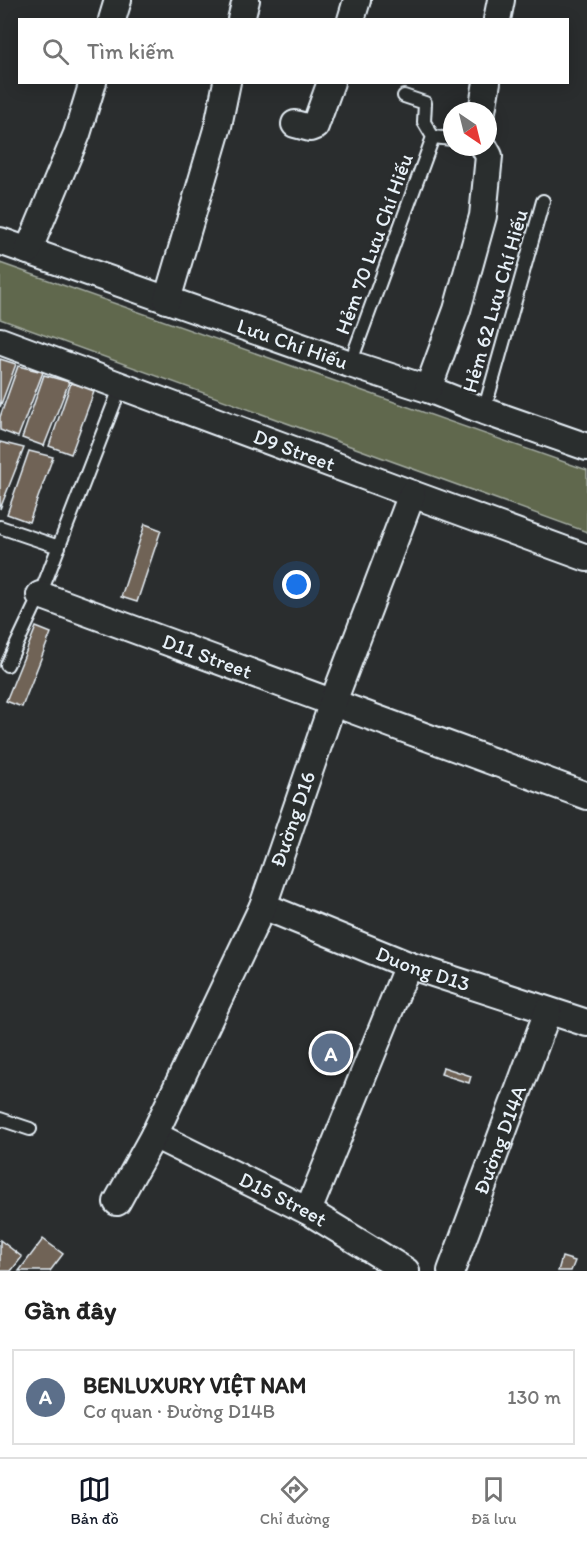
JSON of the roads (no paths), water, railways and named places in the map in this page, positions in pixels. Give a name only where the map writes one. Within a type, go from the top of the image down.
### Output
[{"type":"street","points":[[113,18],[118,0]]},
{"type":"street","points":[[242,18],[246,0]]},
{"type":"street","points":[[352,18],[357,0]]},
{"type":"street","points":[[497,18],[501,0]]},
{"type":"street","points":[[28,251],[77,134],[92,84]]},
{"type":"street","points":[[167,300],[218,126],[227,84]]},
{"type":"street","points":[[294,124],[310,128],[315,126],[330,84]]},
{"type":"street","points":[[484,102],[487,84]]},
{"type":"street","points":[[428,389],[457,310],[483,216],[489,156]]},
{"type":"street","name":"Lưu Chí Hiếu","points":[[0,241],[428,389],[587,447]]},
{"type":"street","name":"D9 Street","points":[[0,341],[587,558]]},
{"type":"street","name":"Đường D16","points":[[117,1202],[154,1135],[263,906],[333,702],[412,494]]},
{"type":"street","name":"D11 Street","points":[[40,595],[587,796]]},
{"type":"street","name":"Duong D13","points":[[263,906],[408,965],[587,1023]]},
{"type":"street","points":[[308,1211],[408,965]]},
{"type":"street","name":"Đường D14A","points":[[451,1271],[548,1011]]},
{"type":"street","name":"D15 Street","points":[[154,1135],[308,1211],[406,1271]]},
{"type":"lane","name":"Hẻm 70 Lưu Chí Hiếu","points":[[404,96],[425,103],[424,122],[433,136],[443,138]]},
{"type":"lane","name":"Hẻm 70 Lưu Chí Hiếu","points":[[351,364],[433,136]]},
{"type":"lane","name":"Hẻm 62 Lưu Chí Hiếu","points":[[484,411],[543,201]]},
{"type":"lane","points":[[7,665],[40,595],[121,386]]},
{"type":"lane","points":[[0,527],[59,547]]},
{"type":"lane","points":[[0,1119],[30,1129]]},
{"type":"place","name":"BENLUXURY VIỆT NAM","points":[[331,1053]]}]
